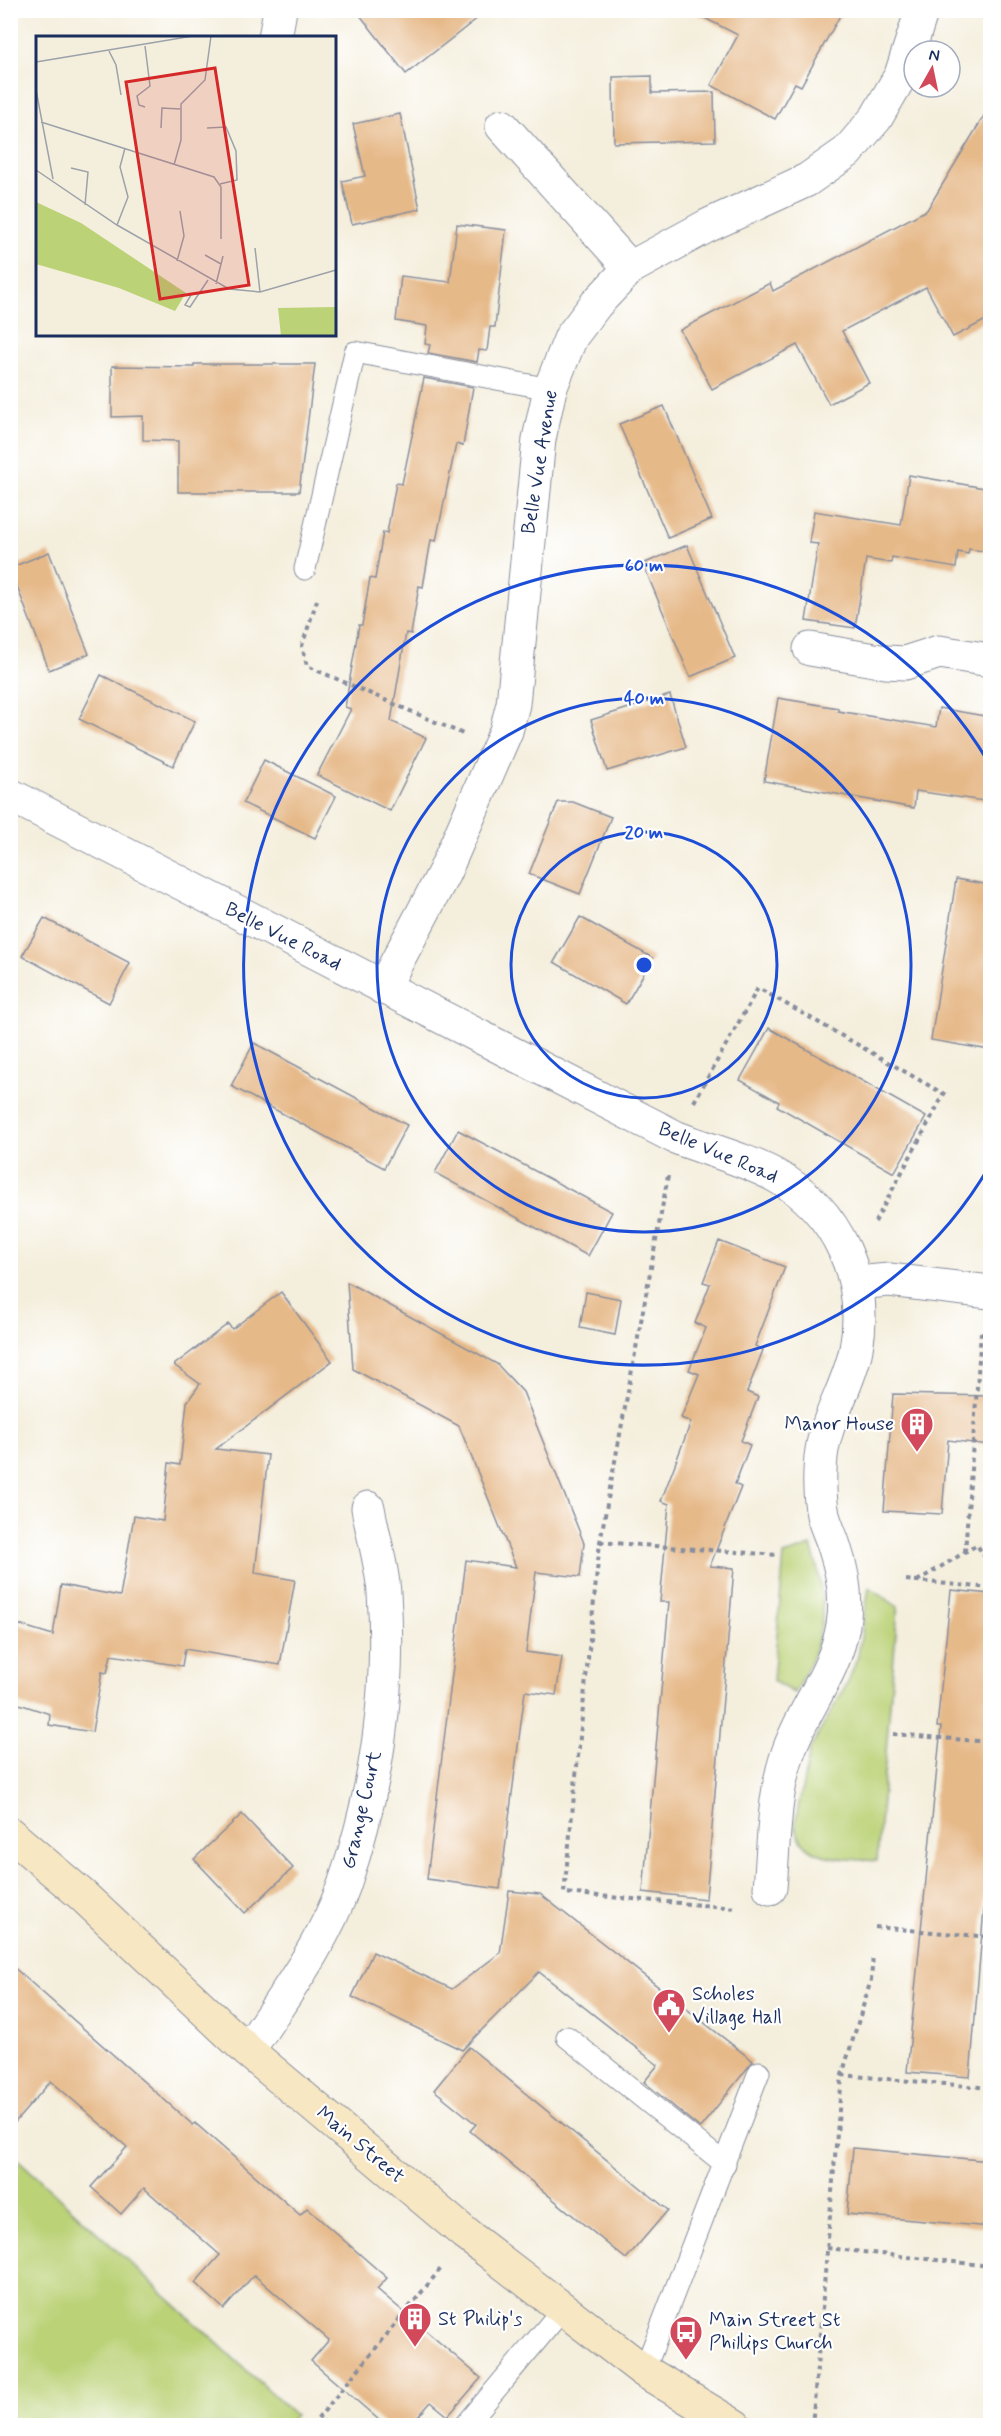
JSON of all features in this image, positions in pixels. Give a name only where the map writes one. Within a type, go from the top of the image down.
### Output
[{"type":"street","points":[[275,36],[280,10]]},
{"type":"street","name":"Belle Vue Avenue","points":[[383,988],[444,873],[498,750],[513,704],[528,530],[539,440],[550,389],[571,337],[596,304],[630,268],[707,226],[807,180],[847,152],[876,118],[901,75],[922,10]]},
{"type":"street","points":[[502,126],[630,268]]},
{"type":"street","points":[[810,649],[886,662],[905,663],[939,652],[990,660]]},
{"type":"street","name":"Belle Vue Road","points":[[10,795],[675,1137],[776,1176],[804,1196],[828,1220],[845,1249],[854,1274],[860,1316],[856,1351],[822,1447],[819,1482],[824,1517],[836,1551],[844,1586],[843,1624],[835,1660],[800,1722],[787,1754],[779,1787],[770,1888]]},
{"type":"street","points":[[854,1274],[987,1292]]},
{"type":"street","name":"Grange Court","points":[[248,2051],[306,1962],[343,1886],[371,1786],[386,1677],[384,1592],[368,1508]]},
{"type":"street","name":"Main Street","points":[[10,1833],[82,1895],[248,2051],[468,2236],[644,2371],[735,2426]]},
{"type":"lane","points":[[305,569],[355,352],[550,389]]},
{"type":"lane","points":[[567,2037],[724,2164]]},
{"type":"lane","points":[[644,2371],[759,2072]]},
{"type":"lane","points":[[465,2426],[562,2310]]},
{"type":"path","points":[[305,569],[317,600],[302,646],[308,666],[498,750]]},
{"type":"path","points":[[737,1908],[564,1893],[600,1542],[675,1137],[758,988],[944,1094],[854,1274]]},
{"type":"path","points":[[965,1552],[987,1292]]},
{"type":"path","points":[[600,1542],[778,1555]]},
{"type":"path","points":[[917,1581],[977,1545],[990,1564]]},
{"type":"path","points":[[906,1580],[990,1588]]},
{"type":"path","points":[[893,1734],[990,1742]]},
{"type":"path","points":[[875,1927],[990,1937]]},
{"type":"path","points":[[812,2426],[842,2075],[871,1980],[873,1955]]},
{"type":"path","points":[[842,2075],[990,2088]]},
{"type":"path","points":[[312,2426],[468,2236]]},
{"type":"path","points":[[827,2248],[990,2266]]},
{"type":"green space","points":[[811,1546],[821,1586],[822,1621],[813,1656],[794,1693],[773,1681],[784,1555]]},
{"type":"green space","points":[[869,1587],[898,1607],[877,1861],[839,1858],[816,1852],[806,1846],[799,1837],[795,1824],[810,1749],[848,1682],[858,1656]]},
{"type":"green space","points":[[11,2153],[295,2415],[286,2425],[11,2425]]},
{"type":"building","points":[[356,10],[488,10],[406,74]]},
{"type":"building","points":[[689,10],[843,10],[801,86],[795,83],[775,119],[711,85],[738,35]]},
{"type":"building","points":[[652,76],[652,93],[714,92],[715,141],[614,143],[613,77]]},
{"type":"building","points":[[990,106],[990,318],[953,337],[926,287],[842,331],[869,383],[829,404],[797,345],[712,389],[680,330],[770,283],[773,291],[927,210]]},
{"type":"building","points":[[400,114],[420,209],[352,224],[342,181],[365,176],[353,124]]},
{"type":"building","points":[[457,224],[506,230],[495,327],[490,327],[487,351],[479,350],[477,362],[428,353],[430,345],[425,344],[427,326],[396,321],[401,276],[450,282]]},
{"type":"building","points":[[194,364],[315,364],[299,492],[178,492],[178,441],[143,440],[143,416],[112,417],[112,366],[194,367]]},
{"type":"building","points":[[424,378],[473,387],[463,446],[456,444],[436,541],[431,540],[423,587],[419,586],[411,634],[406,633],[391,721],[426,738],[390,811],[317,775],[351,709],[345,707],[359,625],[362,625],[370,578],[375,579],[383,532],[387,533],[396,483],[402,484]]},
{"type":"building","points":[[664,406],[712,519],[668,538],[619,424]]},
{"type":"building","points":[[909,475],[990,489],[990,552],[969,549],[968,554],[958,552],[956,568],[892,557],[891,563],[866,559],[855,628],[806,621],[818,544],[809,543],[814,511],[901,525]]},
{"type":"building","points":[[687,545],[735,658],[690,677],[643,564]]},
{"type":"building","points":[[49,552],[89,654],[49,670],[10,568]]},
{"type":"building","points":[[101,675],[195,721],[173,766],[79,719]]},
{"type":"building","points":[[670,695],[686,747],[607,771],[591,720]]},
{"type":"building","points":[[778,698],[838,708],[838,711],[936,727],[939,708],[990,717],[990,802],[916,791],[914,808],[764,781]]},
{"type":"building","points":[[264,760],[336,796],[315,838],[243,803]]},
{"type":"building","points":[[558,802],[573,802],[611,817],[580,894],[529,874]]},
{"type":"building","points":[[956,879],[990,885],[990,1050],[931,1040]]},
{"type":"building","points":[[580,917],[653,958],[626,1004],[554,962]]},
{"type":"building","points":[[44,918],[130,963],[109,1003],[22,956]]},
{"type":"building","points":[[769,1028],[926,1117],[894,1173],[777,1106],[779,1102],[740,1080]]},
{"type":"building","points":[[254,1043],[407,1125],[384,1168],[231,1086]]},
{"type":"building","points":[[458,1130],[612,1212],[588,1256],[435,1173]]},
{"type":"building","points":[[719,1241],[785,1267],[755,1346],[763,1350],[747,1392],[758,1397],[741,1441],[750,1445],[735,1484],[741,1487],[710,1566],[734,1568],[706,1899],[643,1892],[669,1602],[660,1602],[669,1504],[661,1501],[691,1422],[681,1418],[699,1374],[689,1370],[706,1328],[695,1323],[710,1284],[703,1282]]},
{"type":"building","points":[[347,1282],[497,1364],[523,1392],[584,1543],[580,1577],[536,1572],[526,1652],[562,1657],[556,1695],[525,1691],[500,1889],[427,1879],[466,1560],[516,1567],[459,1426],[353,1369]]},
{"type":"building","points":[[281,1292],[332,1361],[216,1449],[268,1455],[255,1573],[295,1580],[280,1665],[185,1649],[182,1666],[111,1655],[107,1673],[102,1672],[92,1732],[49,1725],[50,1714],[10,1701],[10,1622],[53,1635],[61,1585],[120,1596],[134,1516],[163,1521],[169,1463],[180,1465],[187,1402],[200,1384],[174,1365],[228,1324],[232,1329]]},
{"type":"building","points":[[586,1292],[621,1299],[615,1335],[580,1328]]},
{"type":"building","name":"Manor House","points":[[893,1394],[990,1396],[990,1445],[948,1440],[942,1514],[884,1511]]},
{"type":"building","points":[[951,1590],[990,1594],[990,1836],[970,2077],[907,2072],[941,1727],[937,1727]]},
{"type":"building","points":[[242,1814],[293,1868],[245,1913],[194,1859]]},
{"type":"building","points":[[509,1891],[540,1894],[753,2061],[700,2128],[644,2082],[658,2065],[539,1972],[462,2050],[352,1997],[373,1952],[452,1989],[500,1953]]},
{"type":"building","points":[[10,1964],[193,2125],[195,2123],[300,2215],[307,2208],[387,2278],[377,2289],[481,2378],[448,2416],[431,2402],[410,2426],[386,2426],[311,2361],[329,2340],[254,2275],[224,2309],[195,2283],[220,2255],[144,2188],[121,2214],[91,2187],[127,2147],[51,2081],[10,2128]]},
{"type":"building","points":[[469,2047],[668,2210],[626,2259],[470,2131],[476,2124],[434,2090]]},
{"type":"building","points":[[853,2148],[990,2161],[990,2227],[847,2214]]},
{"type":"place","name":"Manor House","points":[[917,1453]]},
{"type":"place","name":"Scholes Village Hall","points":[[669,2034]]},
{"type":"place","name":"St Philip's","points":[[415,2348]]},
{"type":"place","name":"Main Street St Phillips Church","points":[[686,2361]]}]
